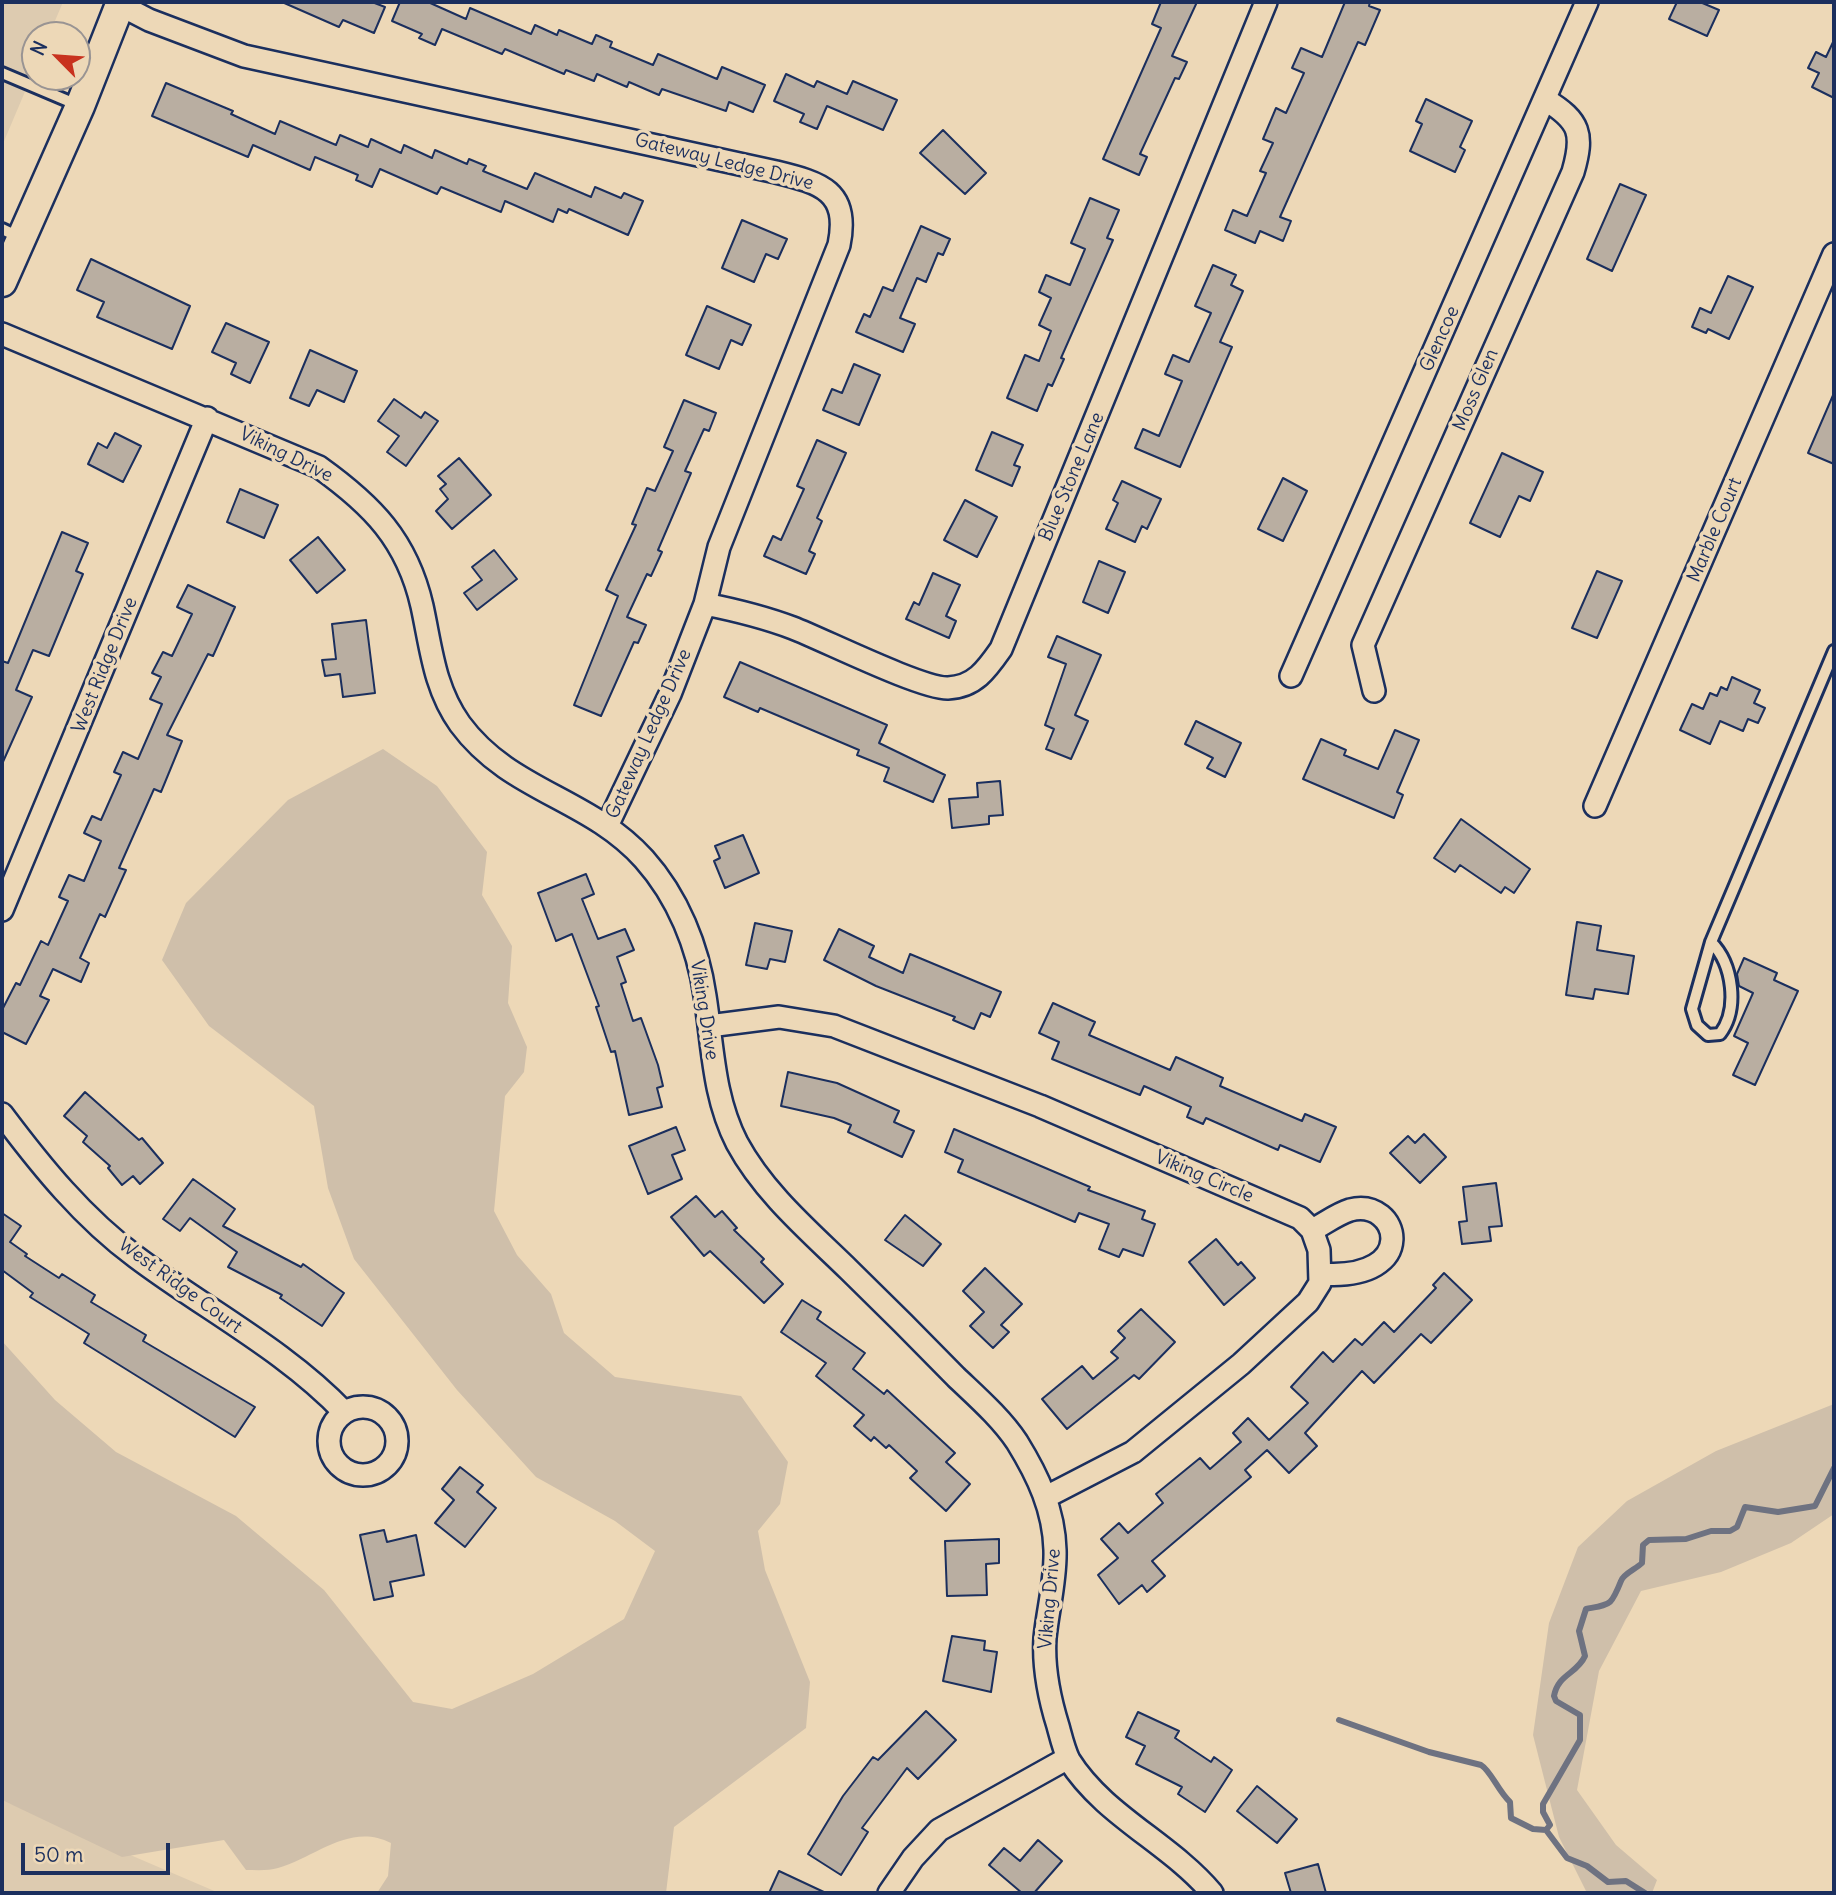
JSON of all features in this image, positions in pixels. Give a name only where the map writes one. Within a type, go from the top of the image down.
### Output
[{"type":"street","name":"Glencoe","points":[[1291,676],[1587,2]]},
{"type":"street","points":[[2,282],[11,234],[80,106],[118,3]]},
{"type":"street","name":"Gateway Ledge Drive","points":[[118,3],[149,20],[244,56],[811,180],[829,190],[839,206],[843,227],[839,245],[719,547],[705,604],[670,694],[607,826]]},
{"type":"street","name":"Blue Stone Lane","points":[[705,604],[755,614],[938,688],[968,684],[984,674],[1007,636],[1269,3]]},
{"type":"street","name":"Moss Glen","points":[[1374,691],[1363,645],[1573,172],[1579,149],[1579,131],[1565,111],[1546,100]]},
{"type":"street","name":"Marble Court","points":[[1595,806],[1834,254]]},
{"type":"street","name":"Viking Drive","points":[[2,334],[319,467],[370,506],[387,525],[408,563],[423,610],[434,668],[442,692],[457,720],[495,762],[517,778],[572,804],[607,826],[645,860],[682,914],[697,957],[709,1026],[712,1065],[720,1102],[736,1141],[757,1173],[793,1216],[1010,1433],[1046,1497],[1055,1544],[1056,1574],[1047,1624],[1045,1665],[1052,1706],[1068,1758]]},
{"type":"street","name":"West Ridge Drive","points":[[2,910],[207,418]]},
{"type":"street","name":"Viking Circle","points":[[709,1026],[779,1017],[834,1026],[1141,1149],[1290,1214],[1311,1230]]},
{"type":"street","name":"West Ridge Court","points":[[2,1114],[77,1204],[134,1256],[312,1378],[344,1412]]},
{"type":"street","points":[[1046,1497],[1133,1451],[1293,1318],[1317,1291],[1322,1274],[1320,1250],[1311,1230],[1346,1212],[1359,1209],[1383,1219],[1391,1231],[1389,1252],[1379,1264],[1345,1274],[1322,1274]]},
{"type":"street","points":[[889,1893],[913,1858],[939,1830],[1068,1758],[1111,1808],[1184,1863],[1212,1893]]},
{"type":"lane","points":[[2,73],[80,106]]},
{"type":"lane","points":[[1711,942],[1720,951],[1731,988],[1730,1021],[1720,1034],[1708,1035],[1697,1025],[1692,1009],[1711,942],[1834,651]]},
{"type":"shaded area","points":[[2,2],[63,2],[55,21],[21,21],[21,91],[25,91],[2,146]]},
{"type":"shaded area","points":[[383,749],[437,786],[487,852],[482,895],[512,946],[508,1003],[527,1047],[524,1072],[505,1096],[494,1211],[517,1255],[551,1294],[564,1333],[615,1377],[741,1396],[788,1462],[780,1504],[758,1531],[765,1570],[810,1682],[806,1728],[674,1827],[666,1893],[377,1893],[388,1876],[391,1843],[376,1838],[361,1836],[347,1839],[274,1869],[246,1870],[224,1840],[122,1857],[2,1800],[2,1341],[55,1400],[116,1452],[236,1516],[324,1590],[413,1702],[452,1709],[533,1674],[624,1619],[655,1551],[615,1521],[536,1477],[457,1390],[354,1259],[328,1188],[314,1106],[209,1026],[162,960],[186,903],[288,800]]},
{"type":"shaded area","points":[[1834,1404],[1834,1514],[1791,1543],[1721,1572],[1641,1591],[1599,1671],[1577,1790],[1616,1845],[1657,1880],[1652,1893],[1587,1893],[1559,1837],[1533,1735],[1549,1623],[1578,1547],[1627,1501],[1716,1451]]},
{"type":"shaded area","points":[[2,1800],[219,1893],[2,1893]]},
{"type":"building","points":[[282,2],[372,2],[385,7],[374,33],[343,20],[339,27]]},
{"type":"building","points":[[400,2],[428,2],[466,19],[470,8],[531,34],[535,25],[557,35],[559,30],[592,44],[596,35],[612,42],[610,47],[653,65],[658,54],[717,79],[722,67],[765,85],[753,112],[729,102],[726,111],[662,89],[659,95],[629,82],[627,87],[597,74],[594,81],[566,70],[564,74],[505,49],[502,54],[442,29],[435,45],[419,38],[422,34],[392,21]]},
{"type":"building","points":[[1161,2],[1197,2],[1172,56],[1187,62],[1179,79],[1175,78],[1140,154],[1147,157],[1139,175],[1103,159],[1161,28],[1152,24]]},
{"type":"building","points":[[1345,2],[1370,2],[1369,6],[1380,10],[1365,45],[1358,42],[1280,217],[1291,221],[1283,241],[1260,231],[1255,243],[1225,230],[1233,210],[1247,216],[1266,173],[1260,171],[1273,143],[1263,139],[1276,108],[1286,113],[1304,73],[1292,68],[1301,48],[1322,57]]},
{"type":"building","points":[[1677,2],[1700,2],[1719,10],[1707,36],[1669,19]]},
{"type":"building","points":[[1834,40],[1834,98],[1812,87],[1819,73],[1808,68],[1816,52],[1826,57]]},
{"type":"building","points":[[786,74],[814,87],[817,81],[847,94],[853,81],[897,100],[883,130],[827,106],[817,129],[800,122],[804,114],[774,101]]},
{"type":"building","points":[[166,83],[233,111],[231,114],[275,134],[280,121],[336,145],[340,135],[368,147],[371,139],[401,153],[404,145],[432,158],[435,150],[467,164],[469,159],[486,166],[483,171],[527,189],[535,173],[591,197],[595,187],[621,198],[624,193],[643,201],[628,235],[569,209],[567,213],[558,209],[553,222],[505,201],[501,212],[441,187],[437,194],[380,169],[372,187],[356,180],[358,175],[315,157],[310,170],[253,145],[248,157],[152,116]]},
{"type":"building","points":[[1426,99],[1472,121],[1460,147],[1465,150],[1455,172],[1410,151],[1422,124],[1416,121]]},
{"type":"building","points":[[943,130],[986,173],[965,194],[920,153]]},
{"type":"building","points":[[1620,184],[1646,195],[1612,271],[1587,259]]},
{"type":"building","points":[[1090,198],[1119,210],[1107,238],[1113,240],[1061,358],[1064,359],[1052,386],[1048,384],[1037,411],[1007,398],[1025,355],[1039,361],[1051,331],[1039,325],[1051,298],[1039,292],[1046,275],[1070,285],[1085,249],[1071,243]]},
{"type":"building","points":[[742,220],[787,239],[778,259],[766,254],[754,282],[722,268]]},
{"type":"building","points":[[921,226],[950,239],[943,255],[938,253],[926,282],[917,278],[900,318],[915,324],[903,352],[856,332],[864,314],[870,317],[883,287],[893,291]]},
{"type":"building","points":[[91,259],[190,306],[172,349],[97,317],[104,302],[77,290]]},
{"type":"building","points":[[1213,265],[1236,275],[1231,285],[1243,291],[1220,342],[1232,347],[1180,467],[1135,448],[1143,429],[1159,436],[1182,381],[1165,374],[1173,355],[1189,362],[1211,313],[1195,306]]},
{"type":"building","points":[[1728,276],[1753,287],[1729,339],[1708,329],[1706,333],[1692,327],[1700,308],[1711,313]]},
{"type":"building","points":[[707,306],[751,325],[742,345],[731,340],[719,369],[686,355]]},
{"type":"building","points":[[226,323],[269,342],[250,383],[231,374],[236,363],[212,352]]},
{"type":"building","points":[[310,350],[357,371],[344,402],[317,390],[309,406],[290,398]]},
{"type":"building","points":[[854,364],[880,375],[859,425],[823,410],[832,389],[842,393]]},
{"type":"building","points":[[1834,393],[1834,464],[1808,453]]},
{"type":"building","points":[[394,399],[421,418],[425,412],[438,421],[406,466],[387,452],[399,436],[378,421]]},
{"type":"building","points":[[684,400],[716,413],[709,431],[704,429],[685,471],[691,473],[658,550],[662,552],[651,576],[647,574],[627,617],[646,625],[638,643],[634,642],[601,716],[574,705],[618,596],[606,590],[636,525],[632,524],[647,488],[655,491],[673,451],[664,447]]},
{"type":"building","points":[[992,432],[1023,445],[1014,465],[1020,467],[1012,486],[976,470]]},
{"type":"building","points":[[115,433],[141,446],[123,482],[88,464],[98,443],[107,448]]},
{"type":"building","points":[[817,440],[846,453],[817,518],[822,521],[809,551],[815,554],[806,574],[764,556],[773,536],[781,540],[804,489],[797,486]]},
{"type":"building","points":[[1502,453],[1543,472],[1530,501],[1519,496],[1500,537],[1470,523]]},
{"type":"building","points":[[459,458],[491,495],[452,529],[436,511],[448,499],[440,489],[446,484],[438,476]]},
{"type":"building","points":[[1283,478],[1307,491],[1283,541],[1258,529]]},
{"type":"building","points":[[1122,481],[1161,499],[1147,529],[1142,526],[1135,542],[1106,529],[1118,503],[1113,500]]},
{"type":"building","points":[[240,489],[278,505],[264,538],[227,522]]},
{"type":"building","points":[[965,500],[997,517],[977,557],[944,540]]},
{"type":"building","points":[[62,532],[88,543],[76,571],[83,574],[49,656],[33,650],[16,690],[32,697],[2,764],[2,661],[8,663]]},
{"type":"building","points":[[318,537],[345,570],[317,593],[290,560]]},
{"type":"building","points":[[494,550],[517,579],[477,610],[464,593],[482,580],[472,567]]},
{"type":"building","points":[[1099,561],[1125,572],[1108,613],[1083,602]]},
{"type":"building","points":[[1597,571],[1622,581],[1597,638],[1572,628]]},
{"type":"building","points":[[933,573],[960,585],[946,616],[956,621],[949,638],[906,619],[914,602],[919,605]]},
{"type":"building","points":[[188,585],[235,607],[213,656],[208,654],[167,735],[182,741],[161,792],[154,789],[119,868],[126,870],[105,917],[100,914],[80,958],[89,963],[81,982],[53,969],[40,996],[49,1000],[26,1044],[2,1032],[2,1010],[16,983],[20,985],[41,941],[48,945],[68,901],[59,897],[69,875],[84,881],[101,841],[84,833],[92,816],[101,820],[121,775],[114,772],[123,752],[138,759],[162,704],[150,699],[161,677],[152,673],[163,652],[172,656],[192,614],[177,607]]},
{"type":"building","points":[[366,620],[375,693],[343,697],[340,674],[325,676],[322,660],[336,659],[332,624]]},
{"type":"building","points":[[1057,636],[1101,655],[1075,715],[1088,721],[1071,759],[1046,749],[1054,729],[1045,725],[1066,664],[1048,657]]},
{"type":"building","points":[[740,662],[887,725],[879,743],[945,775],[933,802],[884,781],[889,768],[857,755],[859,750],[760,708],[758,712],[724,697]]},
{"type":"building","points":[[1732,677],[1760,690],[1754,703],[1765,708],[1758,723],[1748,719],[1743,731],[1720,721],[1710,744],[1680,730],[1692,704],[1703,709],[1710,693],[1717,696],[1721,687],[1727,690]]},
{"type":"building","points":[[1196,721],[1241,743],[1225,777],[1207,768],[1213,758],[1185,744]]},
{"type":"building","points":[[1395,730],[1419,740],[1397,792],[1403,795],[1394,818],[1303,779],[1321,739],[1346,750],[1344,755],[1378,769]]},
{"type":"building","points":[[1000,781],[1003,815],[989,816],[989,824],[952,828],[949,799],[978,797],[977,783]]},
{"type":"building","points":[[1461,819],[1530,869],[1514,893],[1505,887],[1501,893],[1460,865],[1455,872],[1434,858]]},
{"type":"building","points":[[743,835],[759,873],[725,888],[714,861],[720,858],[715,846]]},
{"type":"building","points":[[586,874],[594,894],[582,899],[598,939],[625,929],[634,950],[617,957],[626,982],[621,984],[633,1021],[641,1018],[658,1065],[663,1086],[657,1088],[662,1107],[629,1115],[615,1051],[611,1052],[596,1007],[599,1006],[572,934],[556,941],[538,893]]},
{"type":"building","points":[[1577,922],[1601,926],[1597,950],[1634,956],[1628,994],[1595,989],[1593,999],[1566,995]]},
{"type":"building","points":[[755,923],[792,931],[785,962],[770,959],[767,969],[746,965]]},
{"type":"building","points":[[839,929],[874,946],[869,957],[903,973],[910,954],[1001,992],[990,1017],[981,1013],[974,1029],[953,1020],[955,1017],[876,986],[824,960]]},
{"type":"building","points":[[1744,958],[1777,973],[1774,980],[1798,991],[1755,1085],[1733,1075],[1748,1043],[1734,1036],[1753,993],[1739,986],[1737,974]]},
{"type":"building","points":[[1053,1003],[1095,1022],[1089,1035],[1170,1070],[1176,1057],[1223,1078],[1220,1086],[1302,1121],[1305,1114],[1336,1127],[1320,1162],[1280,1145],[1278,1150],[1206,1118],[1203,1124],[1187,1117],[1191,1107],[1144,1086],[1140,1095],[1052,1059],[1059,1042],[1039,1033]]},
{"type":"building","points":[[788,1072],[837,1083],[899,1111],[894,1122],[914,1131],[902,1157],[848,1132],[851,1125],[834,1118],[781,1106]]},
{"type":"building","points":[[85,1092],[139,1140],[142,1138],[163,1163],[140,1184],[133,1176],[122,1185],[108,1168],[110,1166],[83,1142],[87,1136],[64,1116]]},
{"type":"building","points":[[676,1127],[685,1150],[672,1155],[682,1179],[648,1194],[629,1146]]},
{"type":"building","points":[[954,1129],[1090,1187],[1088,1190],[1145,1211],[1142,1219],[1155,1224],[1143,1256],[1123,1249],[1119,1257],[1099,1249],[1109,1224],[1079,1213],[1075,1222],[958,1172],[963,1160],[945,1152]]},
{"type":"building","points":[[1424,1134],[1446,1157],[1420,1183],[1390,1153],[1408,1136],[1415,1143]]},
{"type":"building","points":[[193,1179],[235,1209],[223,1226],[301,1267],[303,1264],[344,1293],[322,1326],[280,1298],[282,1295],[228,1267],[237,1252],[190,1218],[180,1231],[163,1219]]},
{"type":"building","points":[[1496,1183],[1502,1226],[1489,1227],[1491,1241],[1462,1244],[1459,1222],[1467,1221],[1463,1187]]},
{"type":"building","points":[[696,1196],[715,1217],[722,1211],[737,1228],[734,1230],[764,1259],[761,1262],[783,1284],[764,1303],[710,1251],[704,1256],[671,1217]]},
{"type":"building","points":[[2,1213],[21,1226],[10,1242],[27,1254],[25,1256],[59,1278],[62,1274],[95,1295],[91,1302],[146,1335],[143,1341],[255,1407],[235,1437],[84,1343],[89,1334],[30,1297],[33,1293],[2,1270]]},
{"type":"building","points":[[905,1215],[941,1244],[923,1266],[885,1240]]},
{"type":"building","points":[[1216,1239],[1238,1265],[1241,1262],[1255,1278],[1224,1305],[1189,1262]]},
{"type":"building","points":[[985,1268],[1022,1304],[1001,1325],[1009,1332],[993,1348],[970,1326],[984,1312],[963,1291]]},
{"type":"building","points":[[1444,1273],[1472,1300],[1431,1343],[1421,1334],[1374,1383],[1362,1371],[1305,1433],[1317,1446],[1289,1473],[1267,1450],[1245,1470],[1251,1477],[1152,1561],[1165,1576],[1147,1592],[1142,1585],[1119,1604],[1098,1575],[1118,1558],[1101,1539],[1119,1523],[1128,1533],[1163,1503],[1156,1494],[1200,1458],[1210,1469],[1241,1442],[1233,1433],[1248,1418],[1269,1440],[1308,1403],[1291,1387],[1323,1352],[1333,1362],[1355,1339],[1362,1345],[1384,1322],[1394,1332],[1436,1288],[1433,1285]]},
{"type":"building","points":[[802,1300],[821,1312],[817,1319],[865,1353],[853,1369],[884,1394],[887,1390],[955,1453],[946,1462],[970,1484],[946,1511],[910,1478],[917,1471],[889,1445],[886,1448],[874,1437],[871,1441],[854,1426],[864,1415],[816,1376],[826,1363],[781,1332]]},
{"type":"building","points":[[1141,1309],[1175,1342],[1139,1379],[1134,1375],[1067,1429],[1042,1399],[1082,1366],[1093,1379],[1118,1358],[1111,1352],[1125,1338],[1118,1331]]},
{"type":"building","points":[[460,1467],[483,1485],[477,1492],[496,1508],[465,1547],[435,1523],[454,1500],[442,1489]]},
{"type":"building","points":[[384,1530],[387,1542],[416,1535],[424,1575],[390,1582],[393,1596],[374,1600],[360,1535]]},
{"type":"building","points":[[999,1539],[999,1563],[986,1564],[987,1595],[947,1596],[945,1541]]},
{"type":"building","points":[[952,1636],[985,1641],[984,1650],[997,1652],[991,1692],[943,1681]]},
{"type":"building","points":[[926,1711],[956,1740],[918,1779],[907,1768],[862,1828],[868,1832],[841,1875],[808,1854],[843,1796],[873,1757],[878,1760]]},
{"type":"building","points":[[1138,1712],[1179,1731],[1175,1738],[1211,1762],[1214,1757],[1232,1770],[1205,1812],[1178,1794],[1182,1787],[1136,1764],[1145,1746],[1126,1737]]},
{"type":"building","points":[[1257,1786],[1297,1819],[1277,1843],[1237,1811]]},
{"type":"building","points":[[1038,1840],[1062,1861],[1034,1893],[1022,1893],[989,1865],[1004,1848],[1020,1861]]},
{"type":"building","points":[[1318,1864],[1326,1893],[1291,1893],[1285,1873]]},
{"type":"building","points":[[779,1871],[826,1893],[769,1893]]},
{"type":"waterway","points":[[1546,1830],[1550,1825],[1543,1812],[1543,1804],[1580,1740],[1580,1715],[1556,1701],[1554,1696],[1559,1683],[1585,1656],[1579,1631],[1586,1609],[1605,1605],[1612,1600],[1622,1578],[1642,1563],[1643,1545],[1649,1540],[1686,1539],[1711,1531],[1730,1531],[1737,1527],[1745,1507],[1778,1512],[1815,1506],[1834,1468]]},
{"type":"waterway","points":[[1339,1720],[1429,1752],[1481,1765],[1510,1802],[1511,1818],[1533,1829],[1546,1830],[1567,1858],[1587,1866],[1608,1882],[1626,1881],[1645,1893]]}]
